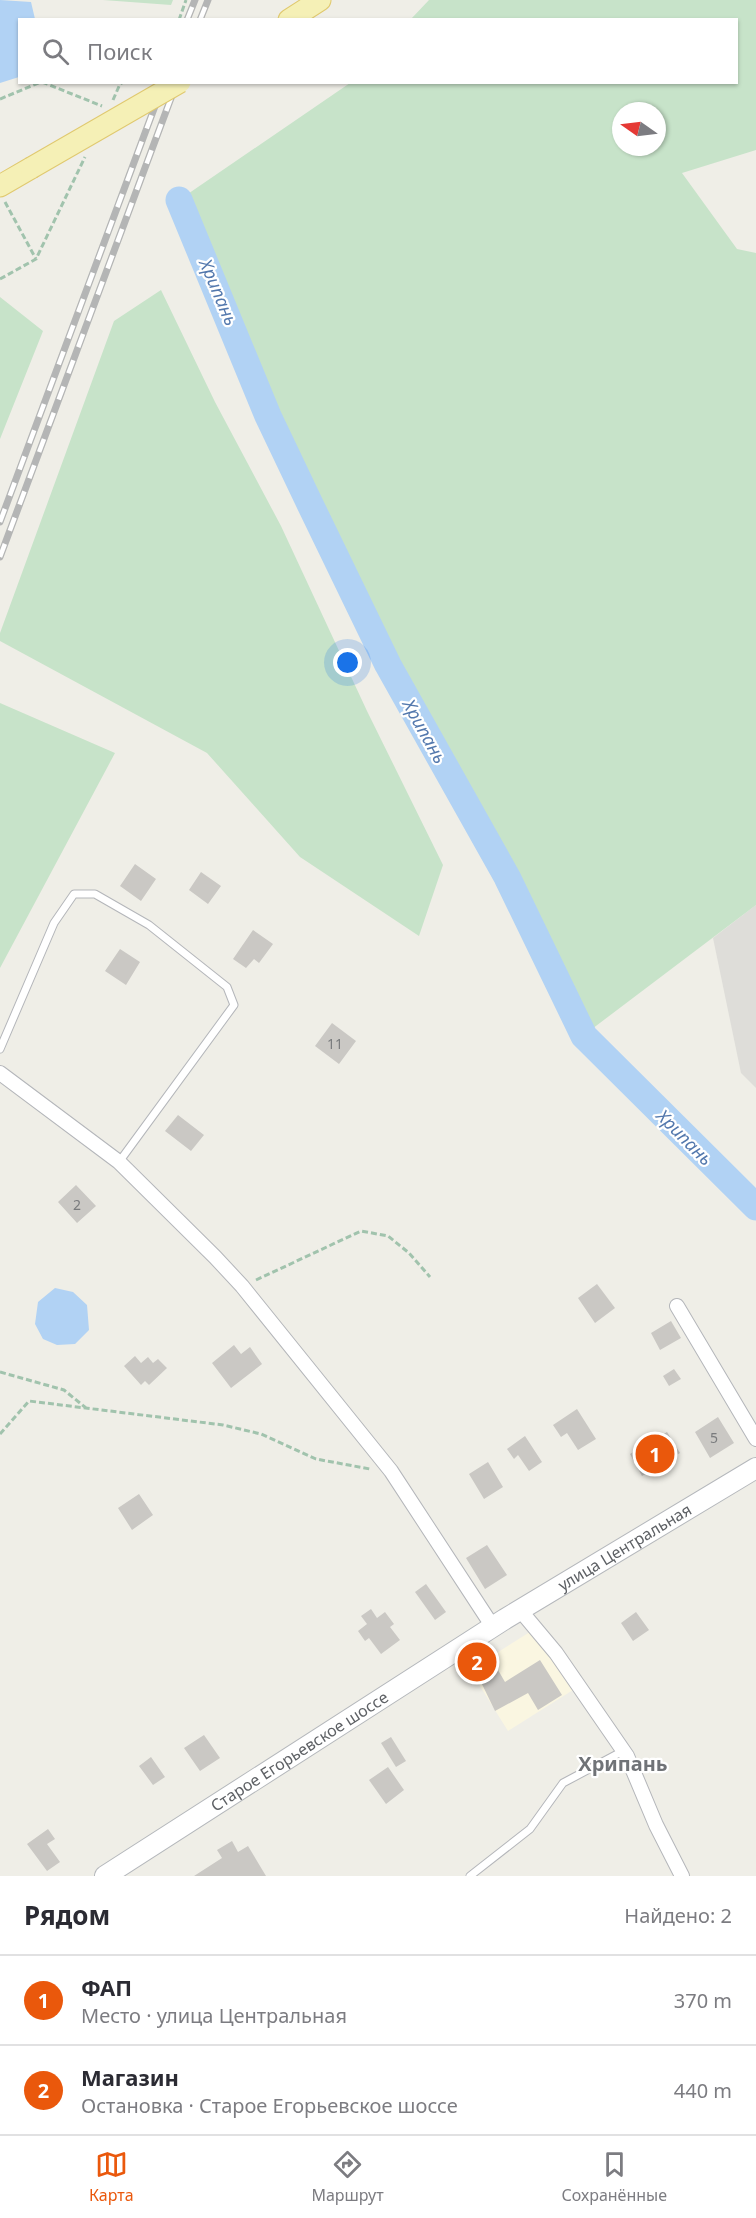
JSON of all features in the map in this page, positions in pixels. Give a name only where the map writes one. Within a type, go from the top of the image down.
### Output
[{"type":"main road","points":[[293,18],[320,0]]},
{"type":"main road","points":[[0,186],[177,84]]},
{"type":"main road","name":"улица Центральная","points":[[493,1627],[756,1468]]},
{"type":"main road","name":"Старое Егорьевское шоссе","points":[[105,1876],[493,1627]]},
{"type":"street","points":[[0,1073],[119,1162],[242,1286],[391,1471],[493,1627]]},
{"type":"street","points":[[677,1306],[756,1439]]},
{"type":"street","points":[[520,1610],[556,1653],[623,1750],[682,1876]]},
{"type":"lane","points":[[0,1049],[54,923],[74,894],[95,894],[149,926],[227,987],[234,1005],[119,1162]]},
{"type":"lane","points":[[470,1876],[530,1829],[563,1783],[623,1750]]},
{"type":"path","points":[[180,18],[186,0]]},
{"type":"path","points":[[0,99],[37,84]]},
{"type":"path","points":[[47,84],[109,109],[122,84]]},
{"type":"path","points":[[0,279],[36,259],[88,152]]},
{"type":"path","points":[[0,193],[36,259]]},
{"type":"path","points":[[242,1286],[361,1231],[387,1236],[409,1253],[430,1277]]},
{"type":"path","points":[[0,1372],[64,1390],[87,1408]]},
{"type":"path","points":[[0,1434],[29,1401],[223,1425],[261,1434],[316,1459],[391,1471]]},
{"type":"shaded area","points":[[756,905],[756,1088],[741,1073],[713,938]]},
{"type":"shaded area","points":[[533,1630],[573,1690],[508,1731],[470,1670]]},
{"type":"green space","points":[[103,0],[173,0],[171,5]]},
{"type":"green space","points":[[429,0],[756,0],[756,150],[682,173],[737,249],[756,253],[756,905],[584,1035],[507,877],[388,665],[268,416],[179,200],[349,84],[738,84],[738,18],[412,18]]},
{"type":"green space","points":[[161,290],[215,402],[281,526],[367,711],[443,865],[419,936],[300,857],[207,753],[0,641],[0,633],[114,321]]},
{"type":"green space","points":[[0,297],[43,331],[0,439]]},
{"type":"green space","points":[[0,703],[115,753],[0,968]]},
{"type":"water","points":[[0,0],[31,2],[35,18],[18,18],[18,77],[0,83]]},
{"type":"water","points":[[55,1288],[73,1292],[87,1305],[89,1330],[75,1344],[57,1345],[43,1339],[35,1324],[38,1302]]},
{"type":"building","points":[[135,864],[156,879],[141,901],[120,886]]},
{"type":"building","points":[[201,872],[221,886],[208,904],[189,890]]},
{"type":"building","points":[[253,930],[273,944],[259,963],[254,959],[246,968],[233,959]]},
{"type":"building","points":[[120,949],[140,962],[126,985],[105,971]]},
{"type":"building","points":[[332,1023],[356,1041],[339,1064],[315,1046]]},
{"type":"building","points":[[178,1115],[204,1135],[191,1151],[165,1131]]},
{"type":"building","points":[[76,1185],[96,1206],[77,1223],[58,1202]]},
{"type":"building","points":[[597,1284],[615,1308],[595,1323],[578,1298]]},
{"type":"building","points":[[671,1321],[681,1338],[660,1350],[651,1333]]},
{"type":"building","points":[[234,1345],[241,1354],[250,1347],[262,1364],[231,1388],[212,1363]]},
{"type":"building","points":[[135,1356],[141,1363],[148,1357],[153,1363],[158,1359],[167,1368],[149,1385],[145,1381],[141,1385],[124,1366]]},
{"type":"building","points":[[674,1369],[681,1379],[669,1386],[663,1376]]},
{"type":"building","points":[[577,1409],[596,1439],[578,1450],[567,1433],[561,1437],[553,1425]]},
{"type":"building","points":[[718,1417],[734,1443],[710,1458],[695,1432]]},
{"type":"building","points":[[667,1432],[680,1453],[642,1476],[630,1454]]},
{"type":"building","points":[[525,1436],[542,1462],[529,1471],[518,1455],[514,1459],[507,1449]]},
{"type":"building","points":[[488,1462],[503,1487],[484,1499],[469,1474]]},
{"type":"building","points":[[139,1494],[153,1515],[132,1530],[118,1508]]},
{"type":"building","points":[[487,1545],[507,1575],[485,1589],[466,1558]]},
{"type":"building","points":[[426,1584],[446,1612],[435,1620],[415,1592]]},
{"type":"building","points":[[371,1609],[377,1618],[385,1612],[394,1624],[390,1627],[400,1640],[381,1654],[369,1638],[365,1641],[358,1631],[367,1624],[361,1616]]},
{"type":"building","points":[[636,1612],[649,1630],[633,1641],[621,1623]]},
{"type":"building","points":[[540,1660],[562,1695],[538,1710],[528,1693],[495,1711],[480,1680],[498,1670],[505,1682]]},
{"type":"building","points":[[204,1735],[220,1758],[200,1771],[184,1748]]},
{"type":"building","points":[[391,1737],[406,1761],[396,1767],[381,1743]]},
{"type":"building","points":[[151,1757],[165,1777],[153,1785],[139,1766]]},
{"type":"building","points":[[388,1767],[404,1790],[386,1804],[369,1780]]},
{"type":"building","points":[[48,1829],[55,1839],[47,1844],[60,1862],[47,1871],[27,1844]]},
{"type":"building","points":[[232,1841],[238,1852],[248,1846],[266,1876],[194,1876],[222,1858],[217,1850]]},
{"type":"waterway","name":"Хрипань","points":[[179,200],[268,416],[309,502],[388,665],[507,877],[584,1036],[756,1207]]},
{"type":"railway","points":[[188,18],[195,0]]},
{"type":"railway","points":[[201,18],[208,0]]},
{"type":"railway","points":[[0,522],[163,84]]},
{"type":"railway","points":[[0,557],[176,84]]},
{"type":"place","name":"ФАП","points":[[655,1454]]},
{"type":"place","name":"Магазин","points":[[477,1662]]},
{"type":"district","name":"Хрипань","points":[[623,1763]]}]
